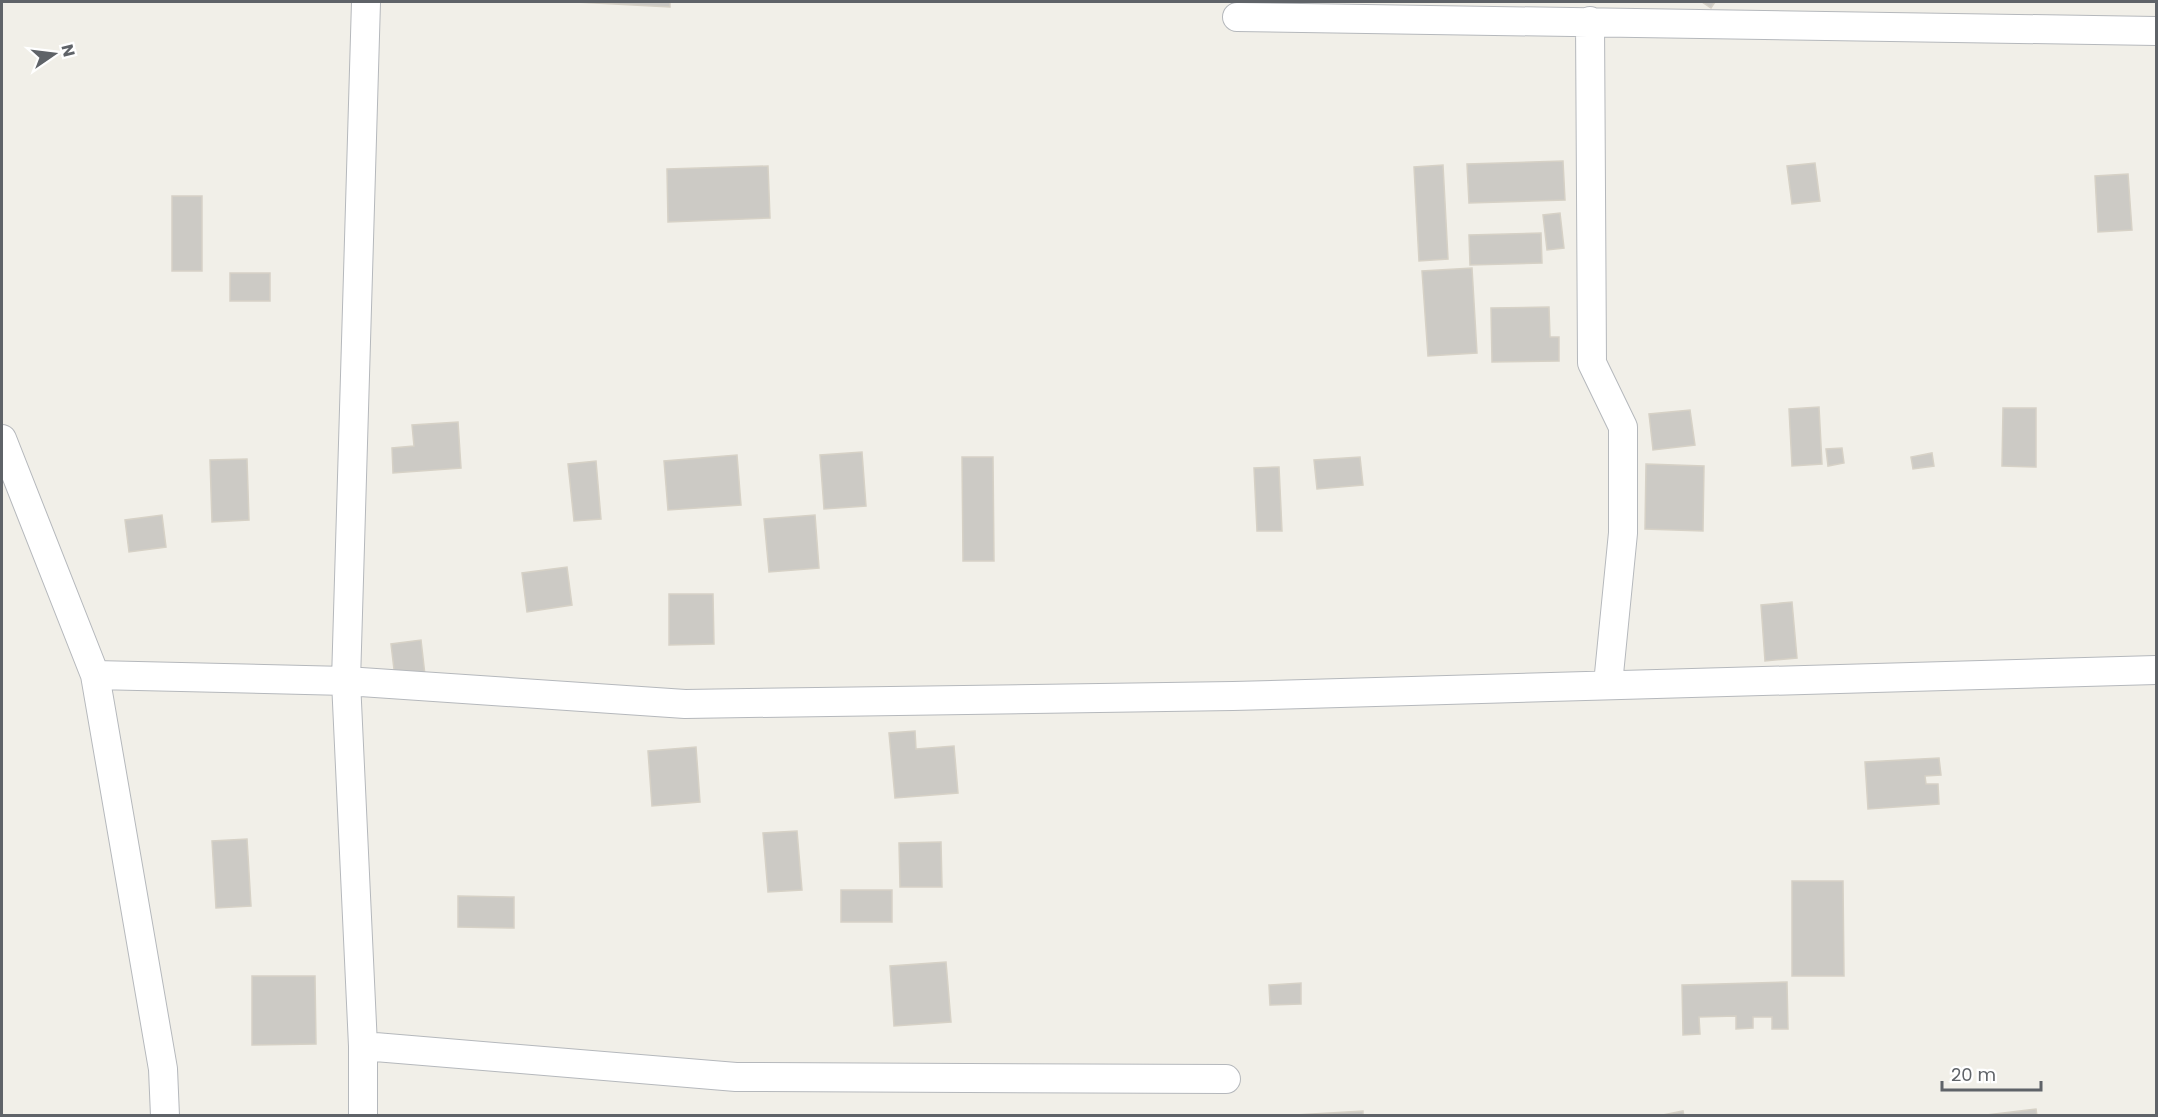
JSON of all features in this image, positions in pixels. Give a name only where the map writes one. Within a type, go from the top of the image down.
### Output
[{"type":"street","points":[[363,1116],[363,1046],[346,681],[366,2]]},
{"type":"street","points":[[1237,17],[1590,21],[1621,12],[2157,31]]},
{"type":"street","points":[[1590,21],[1592,363],[1623,427],[1623,533],[1608,684]]},
{"type":"street","points":[[2,439],[94,675],[163,1069],[165,1116]]},
{"type":"street","points":[[94,675],[346,681],[685,704],[1221,696],[2157,670]]},
{"type":"street","points":[[363,1046],[736,1077],[1226,1079]]},
{"type":"building","points":[[576,2],[670,2],[670,7]]},
{"type":"building","points":[[1702,2],[1715,2],[1711,8]]},
{"type":"building","points":[[1563,161],[1565,200],[1469,203],[1467,164]]},
{"type":"building","points":[[1815,163],[1820,201],[1792,204],[1787,166]]},
{"type":"building","points":[[1443,165],[1448,259],[1419,261],[1414,167]]},
{"type":"building","points":[[768,166],[770,218],[668,222],[667,169]]},
{"type":"building","points":[[2128,174],[2132,230],[2098,232],[2095,176]]},
{"type":"building","points":[[172,196],[202,196],[202,271],[172,271]]},
{"type":"building","points":[[1560,213],[1564,248],[1547,250],[1543,215]]},
{"type":"building","points":[[1541,233],[1542,263],[1470,265],[1469,235]]},
{"type":"building","points":[[1472,268],[1477,353],[1428,356],[1422,271]]},
{"type":"building","points":[[230,273],[270,273],[270,301],[230,301]]},
{"type":"building","points":[[1549,307],[1550,337],[1559,337],[1559,361],[1492,362],[1491,308]]},
{"type":"building","points":[[1819,407],[1822,464],[1792,466],[1789,409]]},
{"type":"building","points":[[2003,408],[2036,408],[2036,467],[2002,466]]},
{"type":"building","points":[[1690,410],[1695,445],[1653,450],[1649,414]]},
{"type":"building","points":[[458,422],[461,468],[393,473],[392,448],[414,446],[412,425]]},
{"type":"building","points":[[1842,448],[1844,463],[1828,466],[1826,449]]},
{"type":"building","points":[[862,452],[866,506],[824,509],[820,455]]},
{"type":"building","points":[[1932,453],[1934,466],[1913,469],[1911,457]]},
{"type":"building","points":[[737,455],[741,505],[668,510],[664,461]]},
{"type":"building","points":[[962,457],[993,457],[994,561],[963,561]]},
{"type":"building","points":[[1360,457],[1363,485],[1317,489],[1314,460]]},
{"type":"building","points":[[247,459],[249,520],[212,522],[210,460]]},
{"type":"building","points":[[596,461],[601,519],[574,521],[568,464]]},
{"type":"building","points":[[1646,464],[1704,466],[1703,531],[1645,529]]},
{"type":"building","points":[[1279,467],[1282,531],[1257,531],[1254,468]]},
{"type":"building","points":[[162,515],[166,547],[129,552],[125,520]]},
{"type":"building","points":[[815,515],[819,568],[769,572],[764,519]]},
{"type":"building","points":[[567,567],[572,605],[527,612],[522,573]]},
{"type":"building","points":[[669,594],[713,594],[714,644],[669,645]]},
{"type":"building","points":[[1792,602],[1797,658],[1765,661],[1761,605]]},
{"type":"building","points":[[421,640],[425,675],[395,678],[391,644]]},
{"type":"building","points":[[915,731],[916,749],[954,746],[958,793],[895,798],[889,733]]},
{"type":"building","points":[[696,747],[700,802],[652,806],[648,751]]},
{"type":"building","points":[[1939,758],[1941,775],[1925,776],[1926,784],[1938,784],[1939,804],[1868,809],[1865,762]]},
{"type":"building","points":[[797,831],[802,890],[768,892],[763,833]]},
{"type":"building","points":[[247,839],[251,906],[216,908],[212,841]]},
{"type":"building","points":[[941,842],[942,887],[900,887],[899,843]]},
{"type":"building","points":[[1792,881],[1843,881],[1844,976],[1792,976]]},
{"type":"building","points":[[841,890],[892,890],[892,922],[841,922]]},
{"type":"building","points":[[458,896],[514,897],[514,928],[458,927]]},
{"type":"building","points":[[946,962],[951,1022],[894,1026],[890,966]]},
{"type":"building","points":[[252,976],[315,976],[316,1044],[252,1045]]},
{"type":"building","points":[[1787,982],[1788,1029],[1772,1029],[1772,1017],[1753,1017],[1753,1028],[1736,1029],[1736,1016],[1699,1017],[1700,1034],[1683,1035],[1682,985]]},
{"type":"building","points":[[1301,983],[1301,1004],[1270,1005],[1269,985]]},
{"type":"building","points":[[2036,1109],[2037,1116],[1987,1116],[1987,1115]]},
{"type":"building","points":[[1363,1111],[1363,1116],[1278,1116]]},
{"type":"building","points":[[1683,1111],[1684,1116],[1658,1116]]}]
